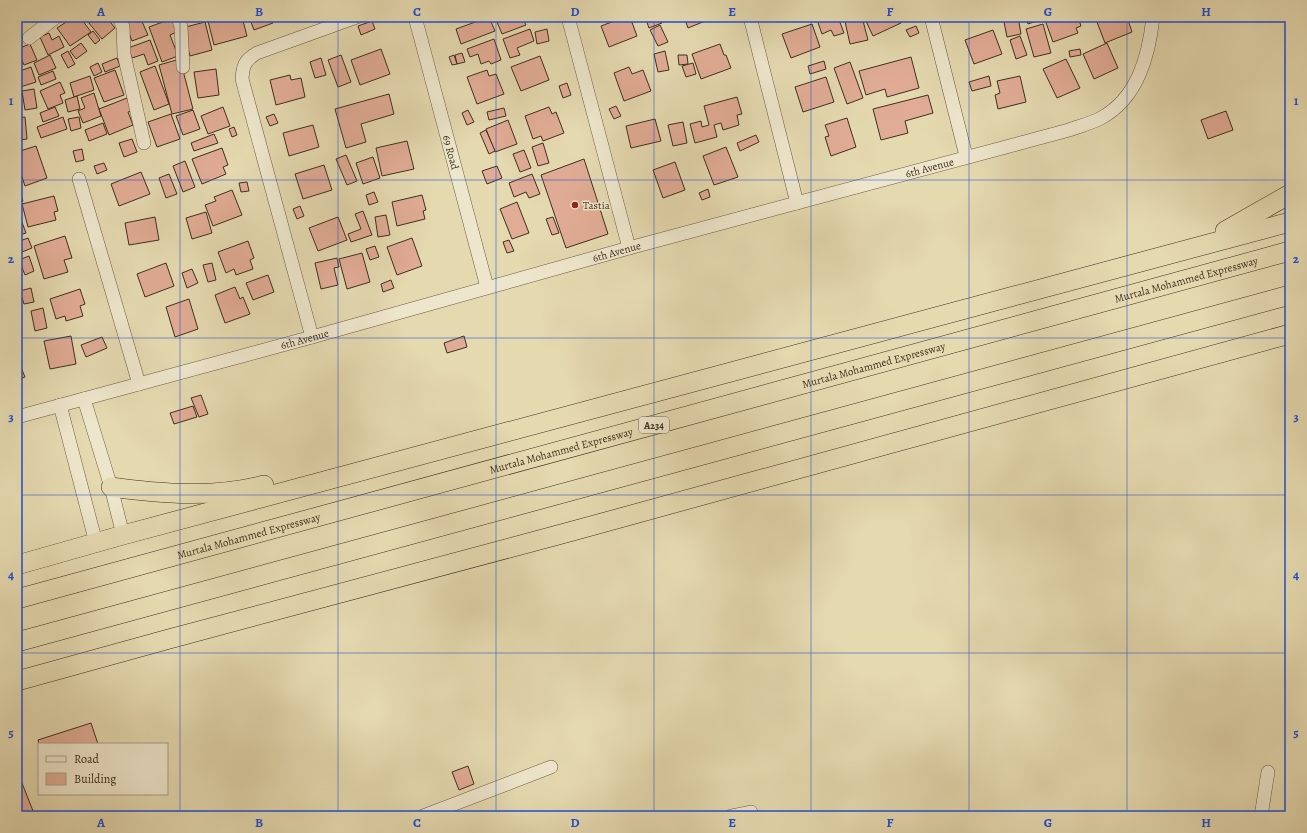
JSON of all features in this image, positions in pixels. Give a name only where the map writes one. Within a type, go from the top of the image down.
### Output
[{"type":"highway","points":[[1203,244],[1290,194]]},
{"type":"highway","points":[[17,565],[123,535],[422,456],[1203,244],[1290,222]]},
{"type":"highway","name":"Murtala Mohammed Expressway","points":[[17,599],[1290,251]]},
{"type":"highway","points":[[17,642],[1290,295]]},
{"type":"highway","points":[[17,681],[577,530],[1290,334]]},
{"type":"highway","points":[[1262,342],[1290,340]]},
{"type":"highway","points":[[111,487],[153,492],[218,493],[244,490],[329,468],[379,458],[422,456]]},
{"type":"street","points":[[29,38],[56,17]]},
{"type":"street","points":[[119,17],[123,27],[125,60],[144,143]]},
{"type":"street","points":[[178,17],[181,27],[183,66]]},
{"type":"street","points":[[312,337],[242,79],[242,71],[244,63],[258,53],[357,17]]},
{"type":"street","name":"69 Road","points":[[415,17],[487,287]]},
{"type":"street","points":[[568,17],[629,248]]},
{"type":"street","points":[[750,17],[797,203]]},
{"type":"street","points":[[931,17],[966,156]]},
{"type":"street","name":"6th Avenue","points":[[17,417],[966,156],[1069,130],[1101,118],[1115,108],[1126,97],[1136,82],[1145,60],[1153,17]]},
{"type":"street","points":[[79,179],[139,384]]},
{"type":"street","points":[[84,399],[111,487],[123,535]]},
{"type":"street","points":[[60,405],[96,543]]},
{"type":"street","points":[[423,816],[551,767]]},
{"type":"street","points":[[1261,816],[1268,772]]},
{"type":"street","points":[[731,816],[751,812]]},
{"type":"building","points":[[74,17],[80,17],[91,32],[70,46],[57,28]]},
{"type":"building","points":[[84,17],[106,17],[115,28],[102,39]]},
{"type":"building","points":[[123,17],[140,17],[148,35],[132,41]]},
{"type":"building","points":[[223,17],[242,17],[247,36],[214,45],[208,21]]},
{"type":"building","points":[[249,17],[271,17],[273,23],[254,30]]},
{"type":"building","points":[[489,17],[495,31],[461,44],[456,29],[478,21],[477,18]]},
{"type":"building","points":[[495,17],[522,17],[526,25],[502,34]]},
{"type":"building","points":[[625,17],[630,17],[637,36],[609,47],[601,26]]},
{"type":"building","points":[[645,17],[659,17],[662,23],[649,28]]},
{"type":"building","points":[[684,17],[715,17],[688,28]]},
{"type":"building","points":[[816,17],[838,17],[844,33],[834,36],[831,30],[822,34]]},
{"type":"building","points":[[844,17],[862,17],[868,40],[850,44]]},
{"type":"building","points":[[864,17],[898,17],[901,23],[873,36]]},
{"type":"building","points":[[1003,17],[1018,17],[1021,34],[1007,37]]},
{"type":"building","points":[[1026,17],[1041,17],[1042,19],[1028,24]]},
{"type":"building","points":[[1054,17],[1078,17],[1081,26],[1076,28],[1078,33],[1053,42],[1045,20]]},
{"type":"building","points":[[1095,17],[1127,17],[1132,32],[1105,43]]},
{"type":"building","points":[[174,18],[179,31],[170,35],[178,56],[162,62],[149,27]]},
{"type":"building","points":[[372,21],[375,29],[361,35],[358,26]]},
{"type":"building","points":[[205,22],[212,50],[190,56],[182,28]]},
{"type":"building","points":[[812,24],[820,47],[791,58],[782,34]]},
{"type":"building","points":[[1043,24],[1051,53],[1034,57],[1026,29]]},
{"type":"building","points":[[660,25],[668,42],[658,46],[650,30]]},
{"type":"building","points":[[916,26],[919,33],[910,37],[906,30]]},
{"type":"building","points":[[530,29],[534,41],[517,48],[520,55],[510,58],[503,39]]},
{"type":"building","points":[[547,29],[549,41],[537,44],[535,32]]},
{"type":"building","points":[[993,30],[1002,54],[974,64],[965,40]]},
{"type":"building","points":[[93,31],[100,40],[95,44],[88,35]]},
{"type":"building","points":[[49,33],[52,40],[59,36],[64,47],[48,55],[40,37]]},
{"type":"building","points":[[1020,36],[1027,55],[1016,59],[1010,40]]},
{"type":"building","points":[[494,39],[501,60],[491,64],[489,61],[481,64],[478,54],[470,57],[467,49]]},
{"type":"building","points":[[150,40],[158,61],[148,65],[144,54],[132,58],[128,48]]},
{"type":"building","points":[[81,43],[87,51],[76,59],[70,51]]},
{"type":"building","points":[[1107,43],[1118,68],[1094,79],[1083,54]]},
{"type":"building","points":[[30,44],[37,60],[24,65],[17,49]]},
{"type":"building","points":[[720,44],[731,68],[701,79],[692,54]]},
{"type":"building","points":[[381,49],[390,74],[360,85],[351,60]]},
{"type":"building","points":[[1080,49],[1081,55],[1070,57],[1069,51]]},
{"type":"building","points":[[68,51],[75,64],[68,68],[61,55]]},
{"type":"building","points":[[665,51],[669,70],[658,72],[654,54]]},
{"type":"building","points":[[462,53],[465,62],[457,64],[455,55]]},
{"type":"building","points":[[50,55],[56,68],[39,75],[34,63]]},
{"type":"building","points":[[341,55],[351,82],[338,87],[328,60]]},
{"type":"building","points":[[454,55],[457,64],[452,65],[449,57]]},
{"type":"building","points":[[678,55],[687,55],[688,64],[679,65]]},
{"type":"building","points":[[540,56],[549,80],[521,91],[511,67]]},
{"type":"building","points":[[911,57],[919,88],[887,97],[885,89],[866,95],[859,71]]},
{"type":"building","points":[[117,58],[120,66],[105,72],[102,64]]},
{"type":"building","points":[[321,58],[326,75],[315,78],[310,62]]},
{"type":"building","points":[[180,59],[193,109],[172,114],[159,65]]},
{"type":"building","points":[[1066,59],[1080,88],[1057,98],[1043,69]]},
{"type":"building","points":[[824,61],[826,69],[810,74],[808,66]]},
{"type":"building","points":[[850,62],[863,98],[847,104],[834,68]]},
{"type":"building","points":[[98,63],[102,72],[94,76],[90,67]]},
{"type":"building","points":[[693,63],[696,74],[686,77],[682,66]]},
{"type":"building","points":[[155,66],[169,104],[154,110],[140,72]]},
{"type":"building","points":[[31,67],[36,82],[17,88],[17,72]]},
{"type":"building","points":[[629,67],[632,74],[643,70],[651,91],[624,101],[614,73]]},
{"type":"building","points":[[216,69],[219,95],[198,98],[194,72]]},
{"type":"building","points":[[115,70],[124,95],[104,102],[94,78]]},
{"type":"building","points":[[487,70],[489,76],[496,74],[504,94],[477,104],[467,77]]},
{"type":"building","points":[[53,71],[56,79],[41,85],[38,77]]},
{"type":"building","points":[[290,75],[291,80],[301,78],[305,97],[276,105],[270,80]]},
{"type":"building","points":[[90,76],[94,90],[74,97],[70,83]]},
{"type":"building","points":[[989,76],[991,86],[972,91],[969,82]]},
{"type":"building","points":[[1020,76],[1026,102],[998,109],[995,95],[1000,93],[997,81]]},
{"type":"building","points":[[826,77],[834,102],[803,112],[795,87]]},
{"type":"building","points":[[60,82],[65,93],[60,95],[63,103],[48,109],[40,91]]},
{"type":"building","points":[[567,83],[571,95],[563,98],[559,86]]},
{"type":"building","points":[[34,89],[37,108],[25,110],[22,91]]},
{"type":"building","points":[[94,93],[101,116],[83,123],[78,111],[85,108],[81,98]]},
{"type":"building","points":[[389,94],[394,114],[361,124],[366,142],[346,148],[335,109]]},
{"type":"building","points":[[928,95],[933,113],[905,121],[908,133],[881,140],[873,109]]},
{"type":"building","points":[[77,96],[80,109],[68,112],[65,100]]},
{"type":"building","points":[[737,97],[742,114],[737,115],[739,125],[723,130],[721,123],[714,125],[717,137],[695,143],[690,124],[701,121],[702,127],[709,125],[704,106]]},
{"type":"building","points":[[127,98],[132,111],[128,112],[133,125],[109,135],[99,109]]},
{"type":"building","points":[[616,106],[621,116],[614,119],[609,109]]},
{"type":"building","points":[[55,107],[59,116],[43,122],[40,113]]},
{"type":"building","points":[[223,107],[230,126],[208,134],[201,116]]},
{"type":"building","points":[[549,107],[552,114],[556,112],[564,133],[543,141],[541,136],[533,139],[525,116]]},
{"type":"building","points":[[504,108],[506,116],[489,120],[487,112]]},
{"type":"building","points":[[193,110],[200,129],[183,135],[176,116]]},
{"type":"building","points":[[468,110],[474,122],[467,125],[462,113]]},
{"type":"building","points":[[1226,111],[1233,130],[1208,139],[1201,120]]},
{"type":"building","points":[[171,114],[180,139],[157,147],[148,122]]},
{"type":"building","points":[[274,114],[278,123],[270,126],[266,117]]},
{"type":"building","points":[[25,117],[27,139],[19,140],[17,118]]},
{"type":"building","points":[[63,117],[67,129],[41,138],[37,127]]},
{"type":"building","points":[[79,117],[81,128],[71,131],[68,119]]},
{"type":"building","points":[[847,118],[856,147],[831,156],[825,137],[829,136],[825,125]]},
{"type":"building","points":[[655,119],[661,141],[631,148],[626,126]]},
{"type":"building","points":[[508,120],[517,144],[495,152],[486,129]]},
{"type":"building","points":[[683,122],[687,143],[673,146],[668,125]]},
{"type":"building","points":[[103,123],[107,134],[89,141],[85,130]]},
{"type":"building","points":[[313,125],[319,147],[289,156],[283,133]]},
{"type":"building","points":[[234,127],[237,135],[232,137],[229,129]]},
{"type":"building","points":[[486,130],[495,151],[489,154],[480,133]]},
{"type":"building","points":[[214,134],[218,143],[194,151],[191,143]]},
{"type":"building","points":[[756,135],[759,142],[740,151],[737,143]]},
{"type":"building","points":[[132,139],[137,152],[124,157],[119,143]]},
{"type":"building","points":[[407,141],[414,169],[382,176],[376,148]]},
{"type":"building","points":[[543,143],[549,163],[538,166],[532,147]]},
{"type":"building","points":[[36,146],[47,178],[25,186],[17,162],[17,152]]},
{"type":"building","points":[[726,147],[738,177],[714,185],[703,156]]},
{"type":"building","points":[[222,148],[228,165],[223,167],[226,174],[202,184],[192,159]]},
{"type":"building","points":[[82,149],[84,160],[76,162],[73,151]]},
{"type":"building","points":[[524,150],[531,168],[520,172],[513,154]]},
{"type":"building","points":[[346,155],[357,181],[347,185],[336,159]]},
{"type":"building","points":[[373,157],[380,178],[363,184],[356,163]]},
{"type":"building","name":"Tastia","points":[[584,159],[608,234],[566,248],[541,175]]},
{"type":"building","points":[[185,161],[195,187],[183,192],[173,166]]},
{"type":"building","points":[[675,162],[685,190],[663,198],[653,170]]},
{"type":"building","points":[[104,163],[107,170],[97,174],[94,166]]},
{"type":"building","points":[[324,165],[332,190],[303,199],[295,174]]},
{"type":"building","points":[[497,166],[502,178],[487,184],[482,171]]},
{"type":"building","points":[[141,172],[150,194],[119,206],[111,184]]},
{"type":"building","points":[[169,174],[177,194],[166,198],[159,178]]},
{"type":"building","points":[[532,174],[540,194],[529,198],[526,192],[514,197],[509,183]]},
{"type":"building","points":[[247,182],[249,191],[241,192],[239,183]]},
{"type":"building","points":[[708,189],[710,197],[702,200],[699,193]]},
{"type":"building","points":[[19,190],[23,201],[17,203],[17,191]]},
{"type":"building","points":[[232,190],[242,215],[213,226],[205,205],[216,201],[214,197]]},
{"type":"building","points":[[374,192],[378,202],[369,205],[366,195]]},
{"type":"building","points":[[422,195],[426,210],[423,211],[425,219],[397,226],[392,202]]},
{"type":"building","points":[[54,196],[58,211],[54,212],[56,220],[28,227],[22,204]]},
{"type":"building","points":[[517,202],[529,233],[512,239],[500,209]]},
{"type":"building","points":[[300,206],[304,216],[297,219],[293,209]]},
{"type":"building","points":[[17,209],[26,233],[17,236]]},
{"type":"building","points":[[363,211],[372,235],[351,242],[348,234],[361,229],[355,214]]},
{"type":"building","points":[[206,212],[212,233],[192,239],[186,218]]},
{"type":"building","points":[[386,215],[390,235],[378,237],[375,217]]},
{"type":"building","points":[[155,217],[159,240],[129,245],[125,223]]},
{"type":"building","points":[[338,217],[347,240],[318,251],[309,228]]},
{"type":"building","points":[[553,217],[559,233],[552,235],[546,219]]},
{"type":"building","points":[[65,236],[72,258],[64,260],[68,272],[44,279],[34,246]]},
{"type":"building","points":[[28,238],[32,248],[17,254],[17,242]]},
{"type":"building","points":[[412,238],[422,266],[397,275],[387,247]]},
{"type":"building","points":[[509,240],[514,251],[507,253],[503,242]]},
{"type":"building","points":[[248,241],[254,258],[250,260],[253,269],[236,275],[234,269],[226,273],[218,252]]},
{"type":"building","points":[[375,246],[379,257],[370,260],[366,249]]},
{"type":"building","points":[[362,253],[370,282],[347,289],[339,259]]},
{"type":"building","points":[[29,256],[34,271],[25,275],[19,260]]},
{"type":"building","points":[[337,258],[339,267],[334,268],[338,285],[321,289],[315,263]]},
{"type":"building","points":[[166,263],[174,286],[145,297],[137,274]]},
{"type":"building","points":[[212,263],[216,280],[208,282],[203,265]]},
{"type":"building","points":[[192,269],[198,283],[187,288],[182,273]]},
{"type":"building","points":[[268,275],[274,292],[253,300],[246,283]]},
{"type":"building","points":[[391,280],[394,288],[383,292],[381,284]]},
{"type":"building","points":[[235,287],[240,299],[243,297],[250,314],[225,323],[215,295]]},
{"type":"building","points":[[31,288],[34,302],[24,304],[20,291]]},
{"type":"building","points":[[80,289],[85,304],[80,306],[83,316],[66,321],[65,316],[56,319],[50,299]]},
{"type":"building","points":[[189,299],[198,329],[175,337],[166,307]]},
{"type":"building","points":[[43,308],[47,328],[35,331],[31,311]]},
{"type":"building","points":[[71,336],[76,364],[50,369],[44,341]]},
{"type":"building","points":[[464,336],[467,347],[447,353],[444,343]]},
{"type":"building","points":[[102,337],[107,348],[86,357],[81,345]]},
{"type":"building","points":[[17,358],[25,377],[17,380]]},
{"type":"building","points":[[201,395],[208,414],[199,417],[191,398]]},
{"type":"building","points":[[193,406],[197,417],[174,424],[170,413]]},
{"type":"building","points":[[91,723],[98,743],[39,743],[38,740]]},
{"type":"building","points":[[468,766],[474,784],[459,790],[452,772]]},
{"type":"building","points":[[20,778],[35,816],[17,816],[17,779]]},
{"type":"place","name":"Tastia","points":[[575,205]]}]
